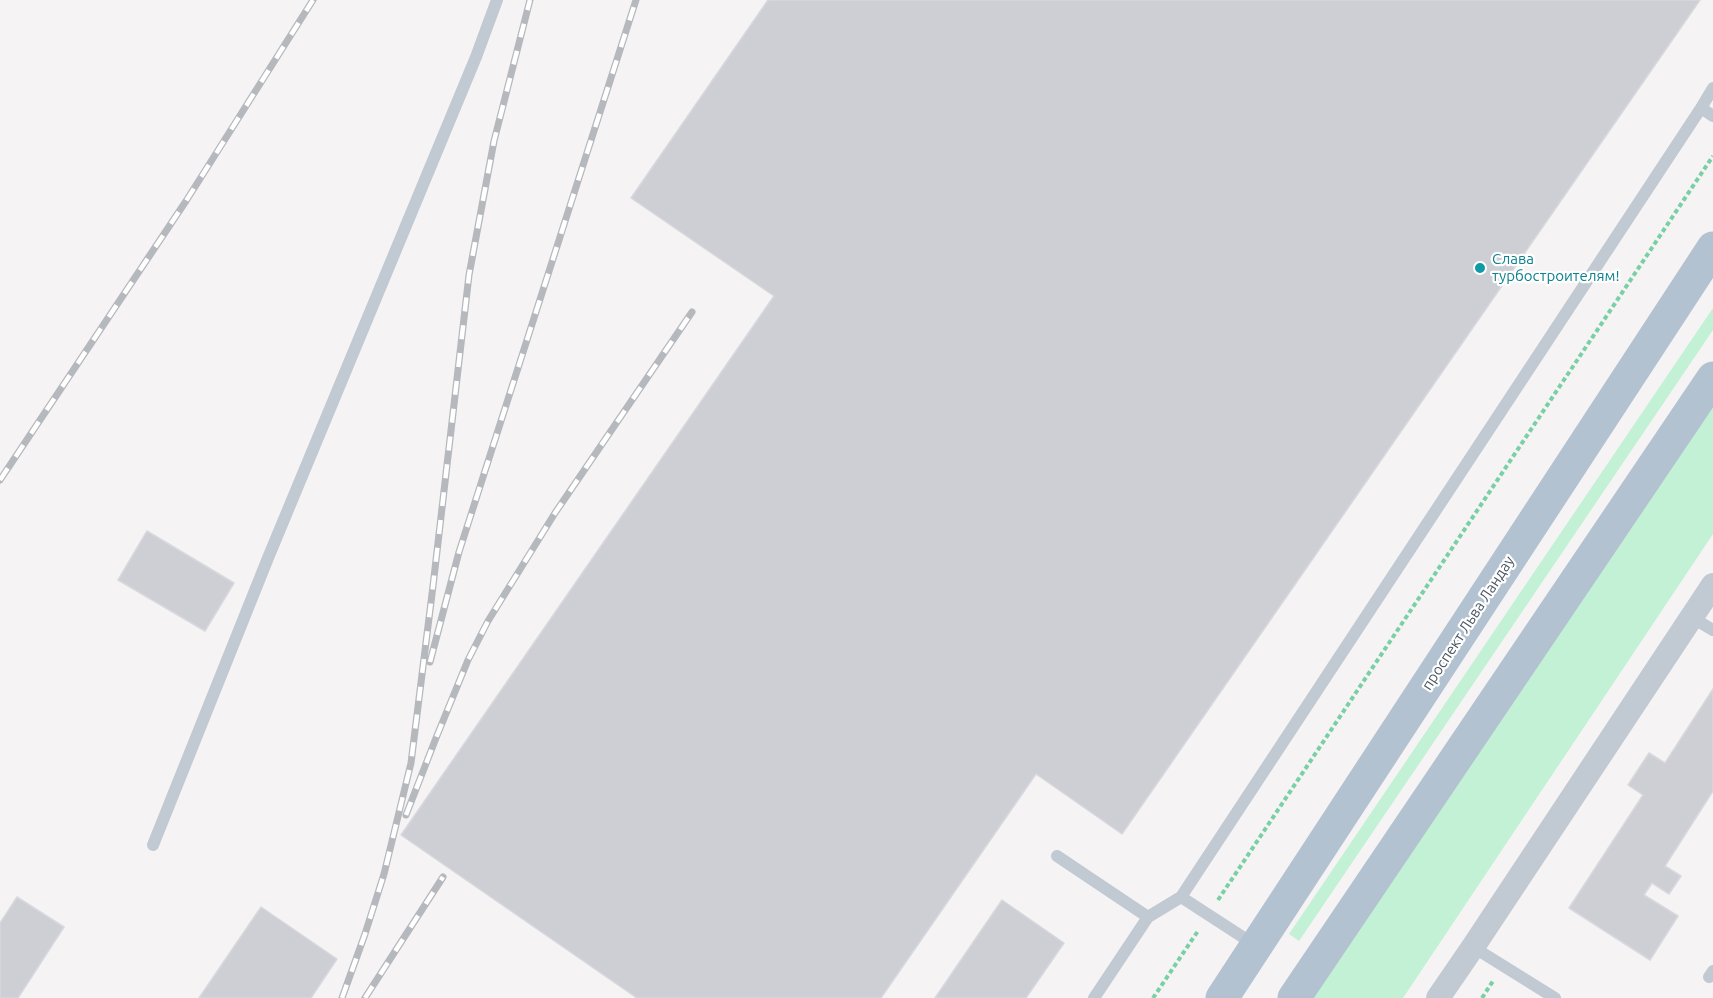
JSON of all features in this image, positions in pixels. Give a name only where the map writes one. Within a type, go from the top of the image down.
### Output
[{"type":"main road","name":"проспект Льва Ландау","points":[[1222,998],[1713,248]]},
{"type":"main road","points":[[1294,998],[1713,378]]},
{"type":"street","points":[[1437,998],[1713,585]]},
{"type":"lane","points":[[153,845],[268,558],[476,57],[497,0]]},
{"type":"lane","points":[[1094,998],[1148,917],[1181,897],[1713,88]]},
{"type":"lane","points":[[1701,108],[1713,116]]},
{"type":"lane","points":[[1691,617],[1713,630]]},
{"type":"lane","points":[[1057,856],[1148,917]]},
{"type":"lane","points":[[1181,897],[1256,945]]},
{"type":"lane","points":[[1473,947],[1555,998]]},
{"type":"path","points":[[1153,998],[1713,156]]},
{"type":"green space","points":[[1713,308],[1713,330],[1299,941],[1289,934]]},
{"type":"green space","points":[[1713,407],[1713,534],[1403,998],[1308,998]]},
{"type":"building","points":[[768,0],[1700,0],[1122,834],[1036,774],[881,998],[637,998],[401,835],[774,296],[631,198]]},
{"type":"building","points":[[147,531],[234,583],[205,631],[118,580]]},
{"type":"building","points":[[1713,689],[1713,791],[1665,866],[1681,876],[1669,894],[1652,883],[1644,895],[1678,916],[1650,960],[1569,908],[1643,795],[1628,785],[1649,753],[1665,763]]},
{"type":"building","points":[[17,897],[64,927],[18,998],[0,998],[0,923]]},
{"type":"building","points":[[1002,900],[1064,943],[1026,998],[935,998]]},
{"type":"building","points":[[261,907],[337,959],[311,998],[199,998]]},
{"type":"railway","points":[[0,480],[186,201],[313,0]]},
{"type":"railway","points":[[342,998],[384,874],[411,763],[469,275],[494,141],[530,0]]},
{"type":"railway","points":[[430,662],[459,552],[636,0]]},
{"type":"railway","points":[[406,815],[468,660],[488,621],[555,513],[692,312]]},
{"type":"railway","points":[[365,998],[443,877]]},
{"type":"place","name":"Слава турбостроителям!","points":[[1480,268]]}]
